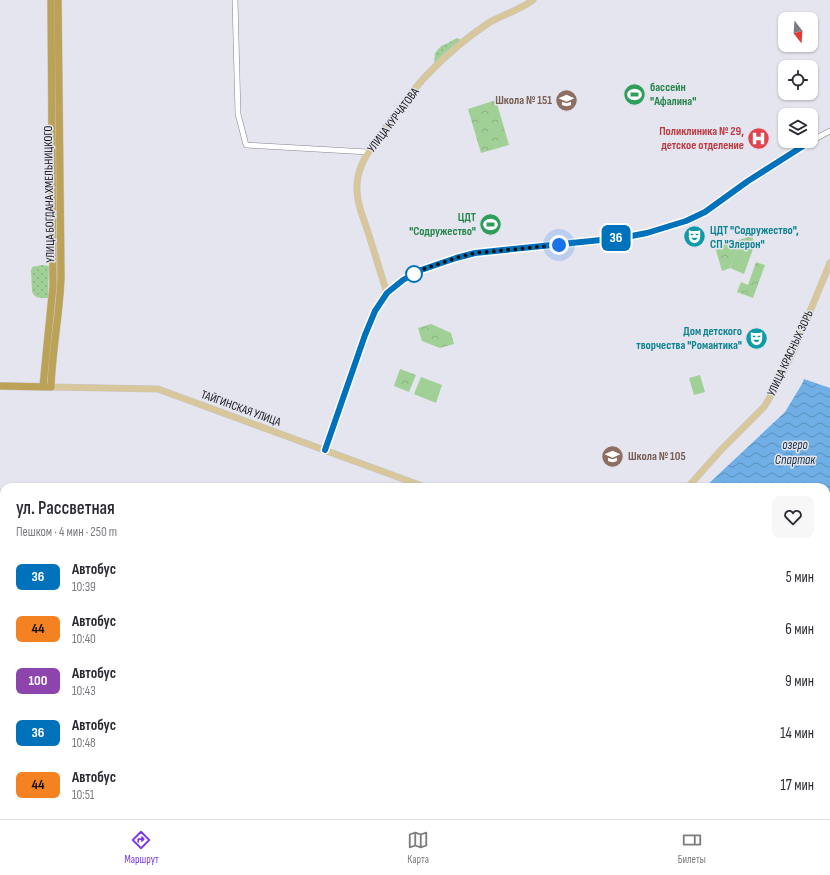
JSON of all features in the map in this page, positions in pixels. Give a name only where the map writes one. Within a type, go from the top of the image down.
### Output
[{"type":"highway","name":"УЛИЦА БОГДАНА ХМЕЛЬНИЦКОГО","points":[[43,386],[52,305],[53,277],[51,0]]},
{"type":"highway","name":"УЛИЦА БОГДАНА ХМЕЛЬНИЦКОГО","points":[[51,387],[61,276],[58,0]]},
{"type":"highway","points":[[53,277],[61,276]]},
{"type":"highway","name":"ТАЙГИНСКАЯ УЛИЦА","points":[[0,386],[51,387]]},
{"type":"main road","name":"УЛИЦА КУРЧАТОВА","points":[[387,293],[358,200],[358,178],[368,152],[425,77],[443,60],[465,41],[491,22],[515,11],[533,0]]},
{"type":"main road","name":"УЛИЦА КРАСНЫХ ЗОРЬ","points":[[692,483],[721,450],[764,407],[794,350],[830,262]]},
{"type":"main road","points":[[325,450],[365,335],[375,311],[387,293]]},
{"type":"main road","name":"ТАЙГИНСКАЯ УЛИЦА","points":[[51,387],[158,389],[414,483]]},
{"type":"street","points":[[235,0],[238,114],[246,145],[368,152]]},
{"type":"street","points":[[818,137],[830,131]]},
{"type":"street","points":[[387,293],[403,280],[421,270],[475,253],[626,237],[647,233],[686,221],[705,212],[748,181],[800,148]]},
{"type":"green space","points":[[457,38],[461,40],[434,64],[435,53],[441,46]]},
{"type":"green space","points":[[496,100],[509,145],[481,153],[468,109]]},
{"type":"green space","points":[[752,236],[755,244],[739,244],[730,268],[722,271],[715,247]]},
{"type":"green space","points":[[739,244],[753,249],[744,274],[730,268]]},
{"type":"green space","points":[[756,262],[765,265],[753,298],[737,292],[741,282],[748,285]]},
{"type":"green space","points":[[42,265],[49,266],[48,298],[36,297],[32,291],[32,267]]},
{"type":"green space","points":[[431,324],[451,333],[454,344],[440,348],[422,341],[418,328]]},
{"type":"green space","points":[[400,369],[416,375],[409,392],[394,386]]},
{"type":"green space","points":[[700,375],[705,392],[694,395],[689,378]]},
{"type":"green space","points":[[421,377],[442,385],[436,403],[414,394]]},
{"type":"water","name":"озеро Спартак","points":[[804,379],[830,388],[830,483],[709,483],[785,412]]},
{"type":"bus line","name":"36","points":[[325,450],[365,335],[375,311],[387,293],[403,280],[421,270],[475,253],[626,237],[668,227],[686,221],[705,212],[748,181],[800,148]]},
{"type":"place","name":"бассейн \"Афалина\"","points":[[634,94]]},
{"type":"place","name":"Школа № 151","points":[[567,100]]},
{"type":"place","name":"Поликлиника № 29, детское отделение","points":[[759,138]]},
{"type":"place","name":"ЦДТ \"Содружество\"","points":[[491,224]]},
{"type":"place","name":"ЦДТ \"Содружество\", СП \"Элерон\"","points":[[694,237]]},
{"type":"place","name":"Дом детского творчества \"Романтика\"","points":[[757,338]]},
{"type":"place","name":"Школа № 105","points":[[612,456]]},
{"type":"route","points":[[414,274],[413,275],[421,270],[475,253],[559,245]]}]
